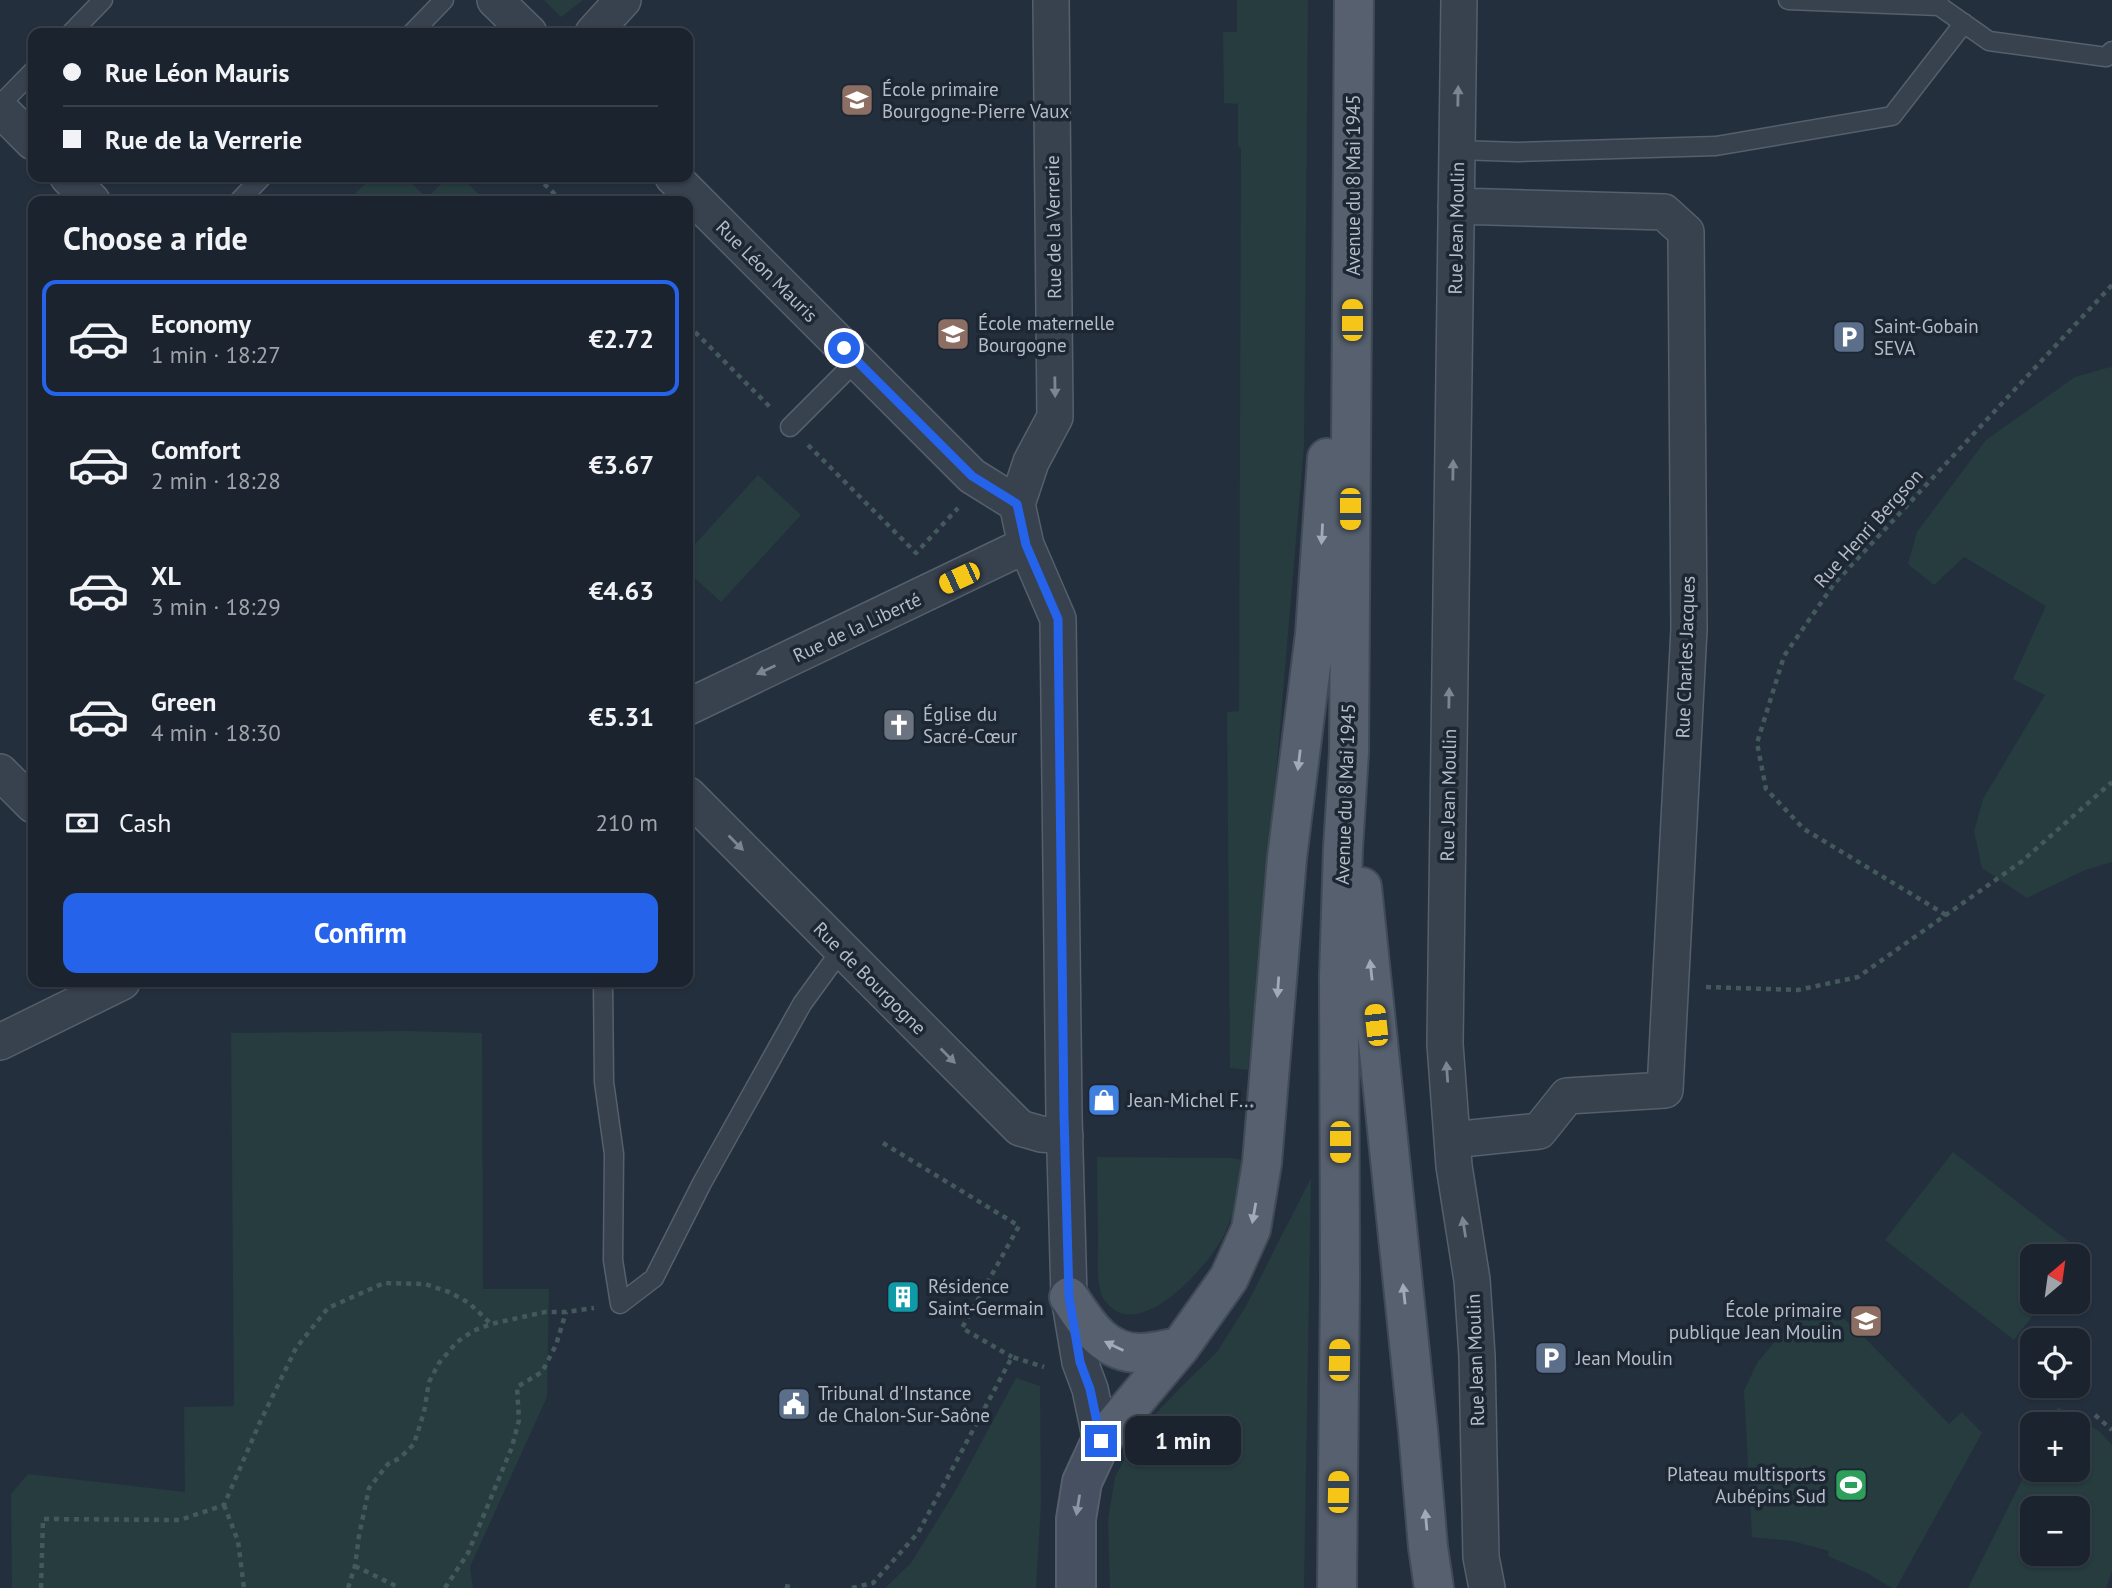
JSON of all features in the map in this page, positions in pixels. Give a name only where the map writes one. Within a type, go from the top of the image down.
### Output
[{"type":"main road","name":"Avenue du 8 Mai 1945","points":[[1337,1588],[1339,976],[1349,752],[1354,0]]},
{"type":"main road","points":[[1101,1441],[1180,1348],[1229,1278],[1251,1229],[1262,1163],[1287,858],[1315,634],[1326,461],[1352,346]]},
{"type":"main road","points":[[1349,752],[1434,1588]]},
{"type":"main road","points":[[1069,1297],[1090,1329],[1106,1344],[1122,1352],[1140,1353],[1180,1348]]},
{"type":"street","points":[[495,0],[524,28]]},
{"type":"street","points":[[598,28],[623,0]]},
{"type":"street","name":"Rue de la Verrerie","points":[[1017,504],[1031,462],[1055,417],[1051,0]]},
{"type":"street","name":"Rue Jean Moulin","points":[[1460,0],[1444,1044],[1452,1140],[1472,1280],[1477,1356],[1481,1556],[1487,1588]]},
{"type":"street","points":[[0,107],[28,137]]},
{"type":"street","points":[[73,182],[87,196]]},
{"type":"street","name":"Rue Léon Mauris","points":[[678,182],[692,196]]},
{"type":"street","name":"Rue Léon Mauris","points":[[693,197],[972,476],[1017,504]]},
{"type":"street","name":"Rue Charles Jacques","points":[[1452,1140],[1539,1131],[1567,1096],[1665,1090],[1689,629],[1686,232],[1664,212],[1457,206]]},
{"type":"street","points":[[1017,504],[1026,545],[1058,619],[1069,1297],[1080,1362],[1090,1389],[1101,1441],[1082,1482],[1076,1519],[1074,1583]]},
{"type":"street","name":"Rue de la Liberté","points":[[693,705],[1026,545]]},
{"type":"street","points":[[0,772],[28,800]]},
{"type":"street","name":"Rue de Bourgogne","points":[[693,800],[1020,1128],[1041,1134],[1065,1136]]},
{"type":"street","points":[[0,1042],[112,987]]},
{"type":"lane","points":[[76,28],[103,0]]},
{"type":"lane","points":[[417,28],[444,0]]},
{"type":"lane","points":[[1788,0],[1939,3],[1989,41],[2106,57],[2112,51]]},
{"type":"lane","points":[[1457,150],[1518,152],[1716,146],[1892,116],[1964,23]]},
{"type":"lane","points":[[0,107],[28,77]]},
{"type":"lane","points":[[244,196],[257,182]]},
{"type":"lane","points":[[790,427],[856,361]]},
{"type":"lane","points":[[603,987],[604,1082],[614,1154],[612,1260],[620,1304],[654,1278],[702,1183],[802,1004],[842,949]]},
{"type":"path","points":[[542,182],[557,196]]},
{"type":"path","name":"Rue Henri Bergson","points":[[1946,915],[1804,829],[1766,789],[1757,743],[1784,656],[1834,584],[2112,285]]},
{"type":"path","points":[[693,330],[916,553],[966,500],[972,476]]},
{"type":"path","points":[[1670,986],[1798,990],[1858,977],[2021,862],[2112,782]]},
{"type":"path","points":[[883,1143],[1018,1226],[962,1328],[1013,1357],[1051,1369],[1058,1390],[1090,1389]]},
{"type":"path","points":[[244,1588],[238,1541],[224,1505],[296,1348],[328,1308],[384,1283],[425,1284],[449,1292],[469,1303],[491,1324]]},
{"type":"path","points":[[348,1588],[355,1566],[369,1488],[388,1464],[400,1458],[414,1444],[424,1412],[429,1382],[439,1363],[457,1342],[472,1331],[491,1324],[545,1312],[566,1312],[620,1304]]},
{"type":"path","points":[[445,1588],[468,1553],[512,1447],[519,1420],[517,1387],[542,1372],[556,1345],[566,1312]]},
{"type":"path","points":[[852,1588],[873,1583],[918,1533],[1013,1357]]},
{"type":"path","points":[[2095,1415],[2112,1430]]},
{"type":"path","points":[[41,1588],[43,1519],[180,1520],[224,1505]]},
{"type":"path","points":[[355,1566],[400,1588]]},
{"type":"path","points":[[785,1586],[796,1588]]},
{"type":"green space","points":[[544,0],[583,0],[561,17]]},
{"type":"green space","points":[[1237,0],[1308,0],[1304,446],[1248,1070],[1230,1068],[1227,712],[1239,711],[1241,148],[1238,147],[1238,104],[1224,103],[1223,32],[1237,32]]},
{"type":"green space","points":[[367,182],[410,182],[425,196],[353,196]]},
{"type":"green space","points":[[443,182],[466,182],[481,196],[429,196]]},
{"type":"green space","points":[[2110,367],[2112,862],[2085,870],[2027,898],[1982,868],[1974,831],[1983,799],[2045,695],[2013,679],[2046,606],[1964,557],[1934,585],[1908,564],[1917,532],[1986,440],[2075,377]]},
{"type":"green space","points":[[758,475],[801,515],[721,602],[693,577],[693,546]]},
{"type":"green space","points":[[231,1033],[482,1033],[483,1289],[549,1289],[547,1397],[470,1567],[473,1588],[12,1588],[11,1494],[28,1474],[185,1492],[184,1407],[234,1406]]},
{"type":"green space","points":[[1953,1152],[2072,1244],[2020,1244],[2020,1314],[2034,1314],[2023,1328],[2020,1328],[2014,1340],[1885,1240]]},
{"type":"green space","points":[[1097,1157],[1242,1160],[1235,1206],[1218,1246],[1176,1292],[1159,1305],[1142,1313],[1126,1314],[1112,1308],[1100,1290]]},
{"type":"green space","points":[[1311,1178],[1304,1588],[1110,1588],[1108,1520],[1115,1477],[1141,1429],[1217,1352],[1246,1306]]},
{"type":"green space","name":"Plateau multisports Aubépins Sud","points":[[1823,1300],[1864,1337],[1949,1424],[1962,1412],[1982,1433],[1896,1588],[1828,1556],[1829,1551],[1792,1541],[1752,1537],[1744,1391],[1757,1363],[1778,1338],[1802,1314]]},
{"type":"green space","points":[[1016,1378],[1040,1386],[1041,1504],[1036,1588],[885,1588],[911,1563],[953,1495]]},
{"type":"green space","points":[[2090,1426],[2099,1431],[2112,1445],[2112,1571],[2106,1588],[1968,1588],[2021,1482],[2090,1482]]},
{"type":"place","name":"École primaire Bourgogne-Pierre Vaux","points":[[857,100]]},
{"type":"place","name":"École maternelle Bourgogne","points":[[953,334]]},
{"type":"place","name":"Saint-Gobain SEVA","points":[[1849,337]]},
{"type":"place","name":"Église du Sacré-Cœur","points":[[899,725]]},
{"type":"place","name":"Jean-Michel F...","points":[[1104,1100]]},
{"type":"place","name":"Résidence Saint-Germain","points":[[903,1297]]},
{"type":"place","name":"École primaire publique Jean Moulin","points":[[1866,1321]]},
{"type":"place","name":"Jean Moulin","points":[[1551,1358]]},
{"type":"place","name":"Tribunal d'Instance de Chalon-Sur-Saône","points":[[794,1404]]},
{"type":"place","name":"Plateau multisports Aubépins Sud","points":[[1851,1485]]},
{"type":"route","points":[[844,348],[972,476],[1017,504],[1026,545],[1058,619],[1069,1297],[1080,1362],[1090,1389],[1101,1441]]}]
